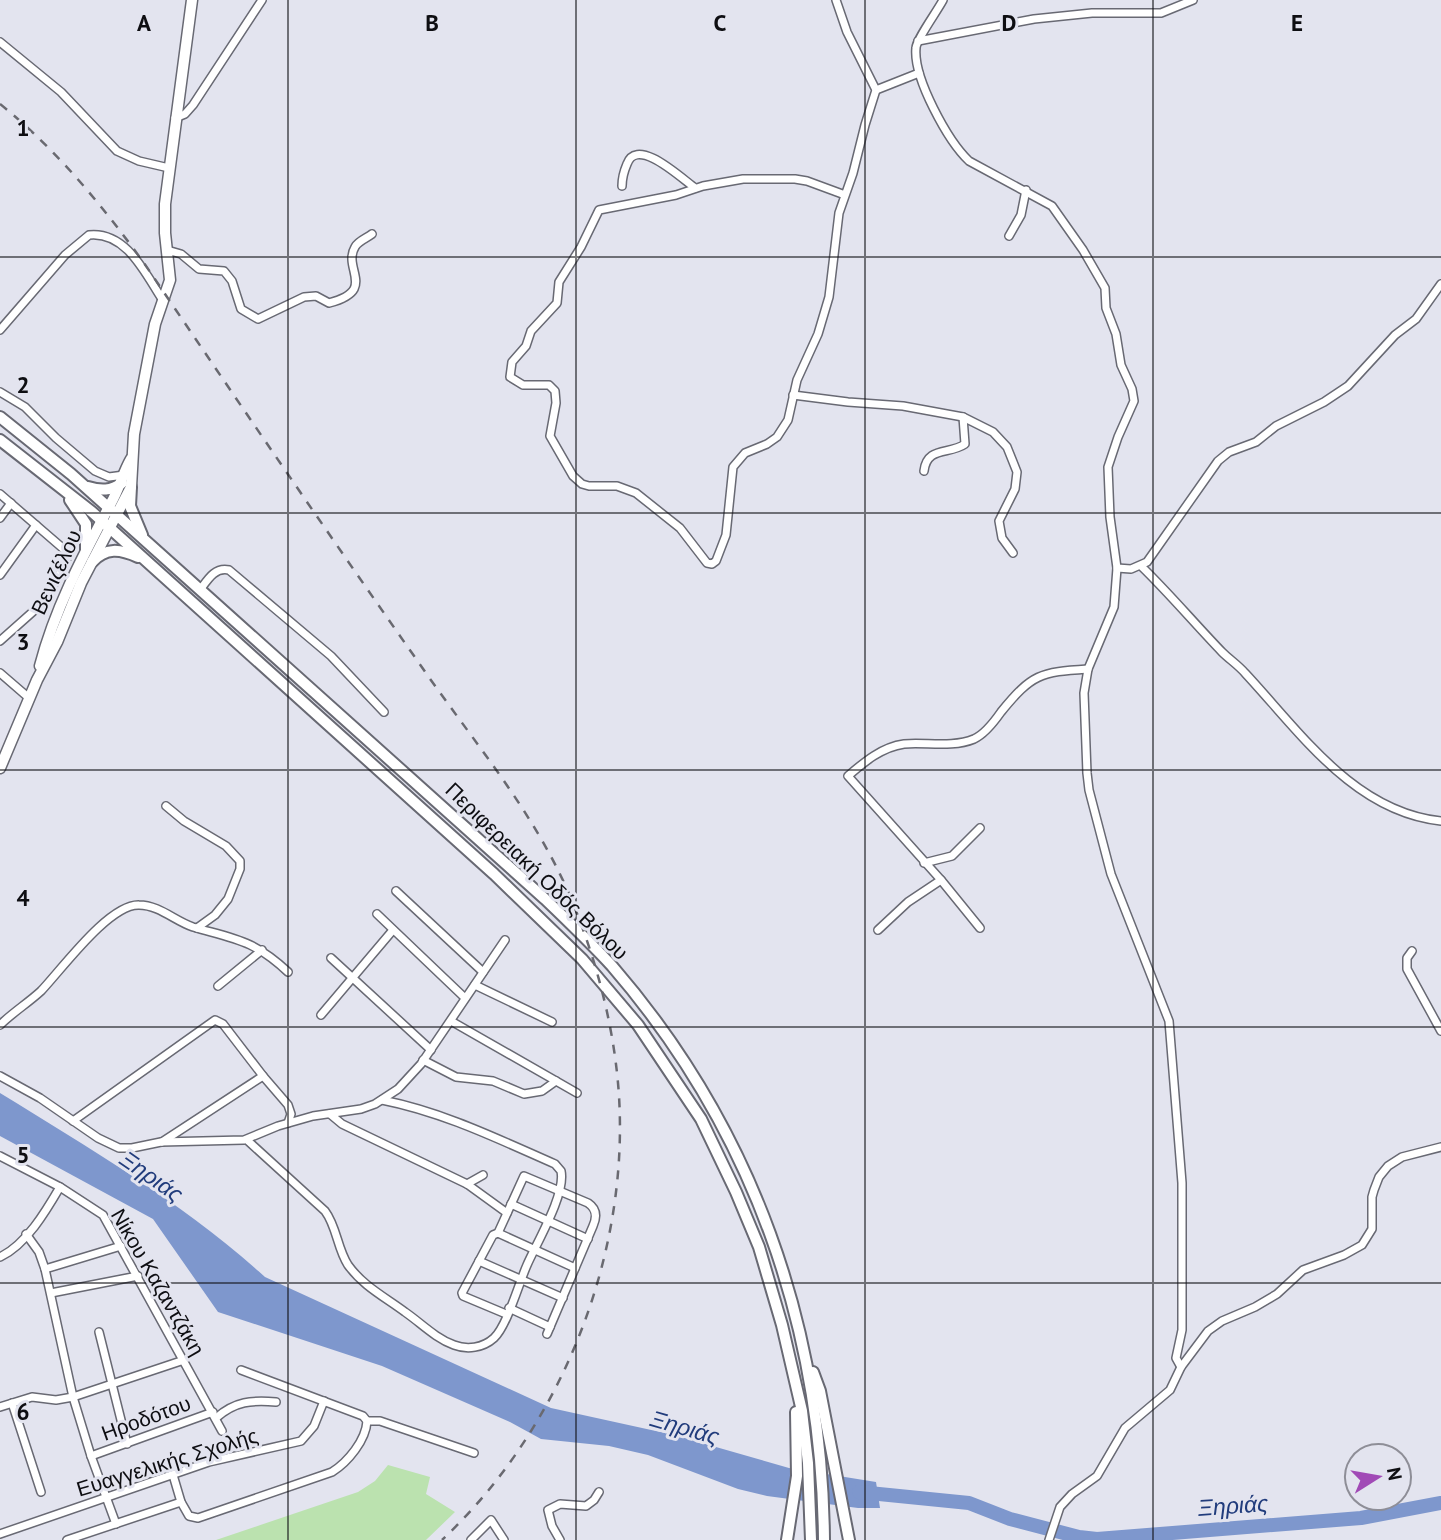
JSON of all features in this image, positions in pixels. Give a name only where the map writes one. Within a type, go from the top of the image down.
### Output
[{"type":"main road","points":[[106,524],[125,482],[132,458],[135,426],[155,324],[170,280],[164,215],[192,0]]},
{"type":"main road","name":"Περιφερειακή Οδός Βόλου","points":[[0,417],[52,457],[545,899],[612,966],[649,1013],[711,1103],[735,1147],[778,1252],[805,1350],[821,1461],[824,1540]]},
{"type":"main road","name":"Περιφερειακή Οδός Βόλου","points":[[0,440],[53,479],[106,524],[510,888],[582,959],[615,996],[674,1077],[719,1154],[759,1247],[802,1411],[803,1463],[810,1503],[811,1540]]},
{"type":"main road","points":[[53,479],[85,522],[88,534],[86,550]]},
{"type":"main road","points":[[82,484],[104,490],[125,482]]},
{"type":"main road","points":[[125,482],[131,511],[145,541]]},
{"type":"main road","name":"Βενιζέλου","points":[[37,680],[47,638],[86,550],[106,524]]},
{"type":"main road","name":"Βενιζέλου","points":[[0,768],[37,680],[92,562],[106,524]]},
{"type":"main road","points":[[92,562],[111,550],[124,551],[143,559]]},
{"type":"main road","points":[[805,1350],[820,1391],[849,1540]]},
{"type":"main road","points":[[788,1540],[803,1463]]},
{"type":"street","points":[[175,118],[182,116],[193,105],[262,0]]},
{"type":"street","points":[[836,0],[847,32],[876,90],[845,195],[839,213],[834,267],[825,312],[793,396],[788,420],[777,437],[745,453],[733,467],[726,535],[716,561],[712,564],[702,559],[680,528],[636,493],[617,486],[589,486],[578,481],[550,436],[556,396],[553,387],[544,384],[523,385],[510,377],[510,366],[526,346],[531,331],[557,303],[559,282],[582,247],[598,211],[743,179],[795,179],[845,195]]},
{"type":"street","points":[[943,0],[918,41],[916,50],[919,73],[944,128],[969,161],[1052,206],[1101,281],[1108,318],[1116,334],[1121,365],[1133,395],[1133,407],[1118,437],[1108,467],[1117,568],[1114,607],[1088,669],[1083,719],[1089,790],[1111,874],[1166,1011],[1170,1033],[1182,1183],[1182,1330],[1176,1358],[1181,1367]]},
{"type":"street","points":[[918,41],[1034,19],[1092,13],[1161,13],[1193,0]]},
{"type":"street","points":[[0,42],[61,92],[117,151],[139,161],[169,167]]},
{"type":"street","points":[[876,90],[919,73]]},
{"type":"street","points":[[622,186],[628,159],[635,153],[640,153],[650,156],[695,188]]},
{"type":"street","points":[[1009,236],[1021,215],[1026,190]]},
{"type":"street","points":[[167,250],[181,254],[199,269],[225,271],[232,281],[240,309],[258,319],[304,297],[316,296],[329,303],[343,298],[354,289],[357,282],[352,258],[354,248],[372,234]]},
{"type":"street","points":[[0,330],[65,255],[89,235],[108,236],[120,243],[133,256],[162,299]]},
{"type":"street","points":[[1117,568],[1131,569],[1141,566],[1159,548],[1208,473],[1224,456],[1256,442],[1276,426],[1324,402],[1348,386],[1395,335],[1416,319],[1441,284]]},
{"type":"street","points":[[0,392],[25,407],[95,471],[125,482]]},
{"type":"street","points":[[793,396],[891,404],[963,417],[993,432],[1007,447],[1016,464],[1017,480],[999,521],[1002,538],[1013,553]]},
{"type":"street","points":[[924,471],[925,464],[934,453],[956,449],[965,444],[963,417]]},
{"type":"street","points":[[0,494],[67,554],[46,600],[0,641]]},
{"type":"street","points":[[0,517],[11,503]]},
{"type":"street","points":[[0,575],[36,526]]},
{"type":"street","points":[[1141,566],[1224,654],[1245,672],[1333,768],[1385,804],[1402,812],[1441,821]]},
{"type":"street","points":[[200,590],[215,572],[229,570],[331,656],[384,712]]},
{"type":"street","points":[[980,928],[848,776],[862,764],[891,747],[974,739],[1038,676],[1056,671],[1088,669]]},
{"type":"street","points":[[0,673],[29,698]]},
{"type":"street","points":[[0,739],[10,745]]},
{"type":"street","points":[[166,806],[184,821],[226,846],[240,861],[240,869],[228,899],[215,915],[197,928]]},
{"type":"street","points":[[924,863],[952,856],[980,828]]},
{"type":"street","points":[[878,930],[908,902],[941,880]]},
{"type":"street","points":[[396,891],[483,972]]},
{"type":"street","points":[[0,1025],[31,1000],[94,933],[122,908],[133,905],[149,906],[197,928],[236,938],[262,950],[288,972]]},
{"type":"street","points":[[377,914],[465,999]]},
{"type":"street","points":[[321,1015],[393,930]]},
{"type":"street","points":[[0,1076],[26,1089],[103,1141],[119,1148],[128,1149],[162,1142],[247,1140],[288,1123],[361,1109],[398,1089],[424,1060],[505,940]]},
{"type":"street","points":[[218,986],[262,950]]},
{"type":"street","points":[[1412,951],[1406,958],[1408,969],[1441,1031]]},
{"type":"street","points":[[331,958],[431,1049]]},
{"type":"street","points":[[475,985],[552,1022]]},
{"type":"street","points":[[73,1121],[215,1020],[223,1024],[290,1107],[288,1123]]},
{"type":"street","points":[[451,1021],[577,1093]]},
{"type":"street","points":[[424,1060],[456,1077],[492,1081],[524,1094],[542,1091],[556,1081]]},
{"type":"street","points":[[162,1142],[263,1076]]},
{"type":"street","points":[[247,1140],[325,1211],[330,1218],[343,1257],[362,1280],[440,1338],[467,1348],[484,1345],[498,1332],[508,1311],[560,1191],[562,1175],[555,1164],[461,1124],[416,1108],[382,1100]]},
{"type":"street","points":[[330,1114],[342,1124],[467,1184],[507,1213]]},
{"type":"street","points":[[1049,1540],[1056,1512],[1066,1500],[1097,1476],[1120,1433],[1170,1390],[1196,1344],[1214,1326],[1267,1300],[1303,1270],[1344,1255],[1362,1245],[1372,1229],[1371,1198],[1376,1184],[1388,1166],[1402,1157],[1441,1147]]},
{"type":"street","name":"Νίκου Καζαντζάκη","points":[[0,1156],[60,1187],[103,1215],[222,1431]]},
{"type":"street","points":[[467,1184],[484,1175]]},
{"type":"street","points":[[498,1233],[524,1176],[588,1203],[594,1209],[596,1219],[576,1268],[549,1331],[508,1311],[463,1296],[493,1234],[498,1233],[576,1268]]},
{"type":"street","points":[[0,1257],[12,1250],[26,1234],[60,1187]]},
{"type":"street","points":[[511,1204],[588,1239]]},
{"type":"street","points":[[26,1234],[39,1252],[45,1269],[73,1396],[116,1524]]},
{"type":"street","points":[[45,1269],[121,1247]]},
{"type":"street","points":[[479,1261],[563,1298]]},
{"type":"street","points":[[51,1293],[138,1276]]},
{"type":"street","points":[[99,1332],[127,1444]]},
{"type":"street","points":[[0,1407],[32,1397],[56,1400],[73,1396],[184,1360]]},
{"type":"street","points":[[240,1370],[368,1420],[380,1420],[474,1452]]},
{"type":"street","name":"Ηροδότου","points":[[91,1456],[214,1415],[245,1401],[276,1402]]},
{"type":"street","name":"Ευαγγελικής Σχολής","points":[[0,1534],[209,1462],[300,1441],[314,1426],[324,1401]]},
{"type":"street","points":[[12,1403],[41,1492]]},
{"type":"street","points":[[173,1475],[181,1502],[189,1516],[198,1518],[332,1472],[350,1455],[365,1434],[368,1420]]},
{"type":"street","points":[[560,1540],[552,1526],[548,1510],[559,1504],[586,1506],[599,1492]]},
{"type":"street","points":[[67,1540],[181,1502]]},
{"type":"street","points":[[471,1540],[491,1520],[504,1540]]},
{"type":"green space","points":[[388,1465],[430,1477],[426,1494],[455,1512],[426,1540],[216,1540],[358,1492],[375,1481]]},
{"type":"water","points":[[0,1093],[170,1202],[265,1277],[551,1408],[674,1435],[789,1468],[876,1482],[880,1508],[858,1508],[767,1496],[738,1489],[648,1455],[609,1446],[541,1439],[510,1422],[382,1366],[218,1312],[153,1219],[0,1136]]},
{"type":"waterway","name":"Ξηριάς","points":[[859,1492],[969,1503],[1010,1519],[1097,1539],[1361,1518],[1441,1503]]},
{"type":"railway","points":[[0,104],[40,140],[77,179],[144,263],[350,564],[505,782],[561,877],[592,956],[610,1025],[619,1096],[619,1157],[612,1219],[599,1279],[578,1338],[552,1394],[521,1447],[484,1496],[442,1540]]}]
